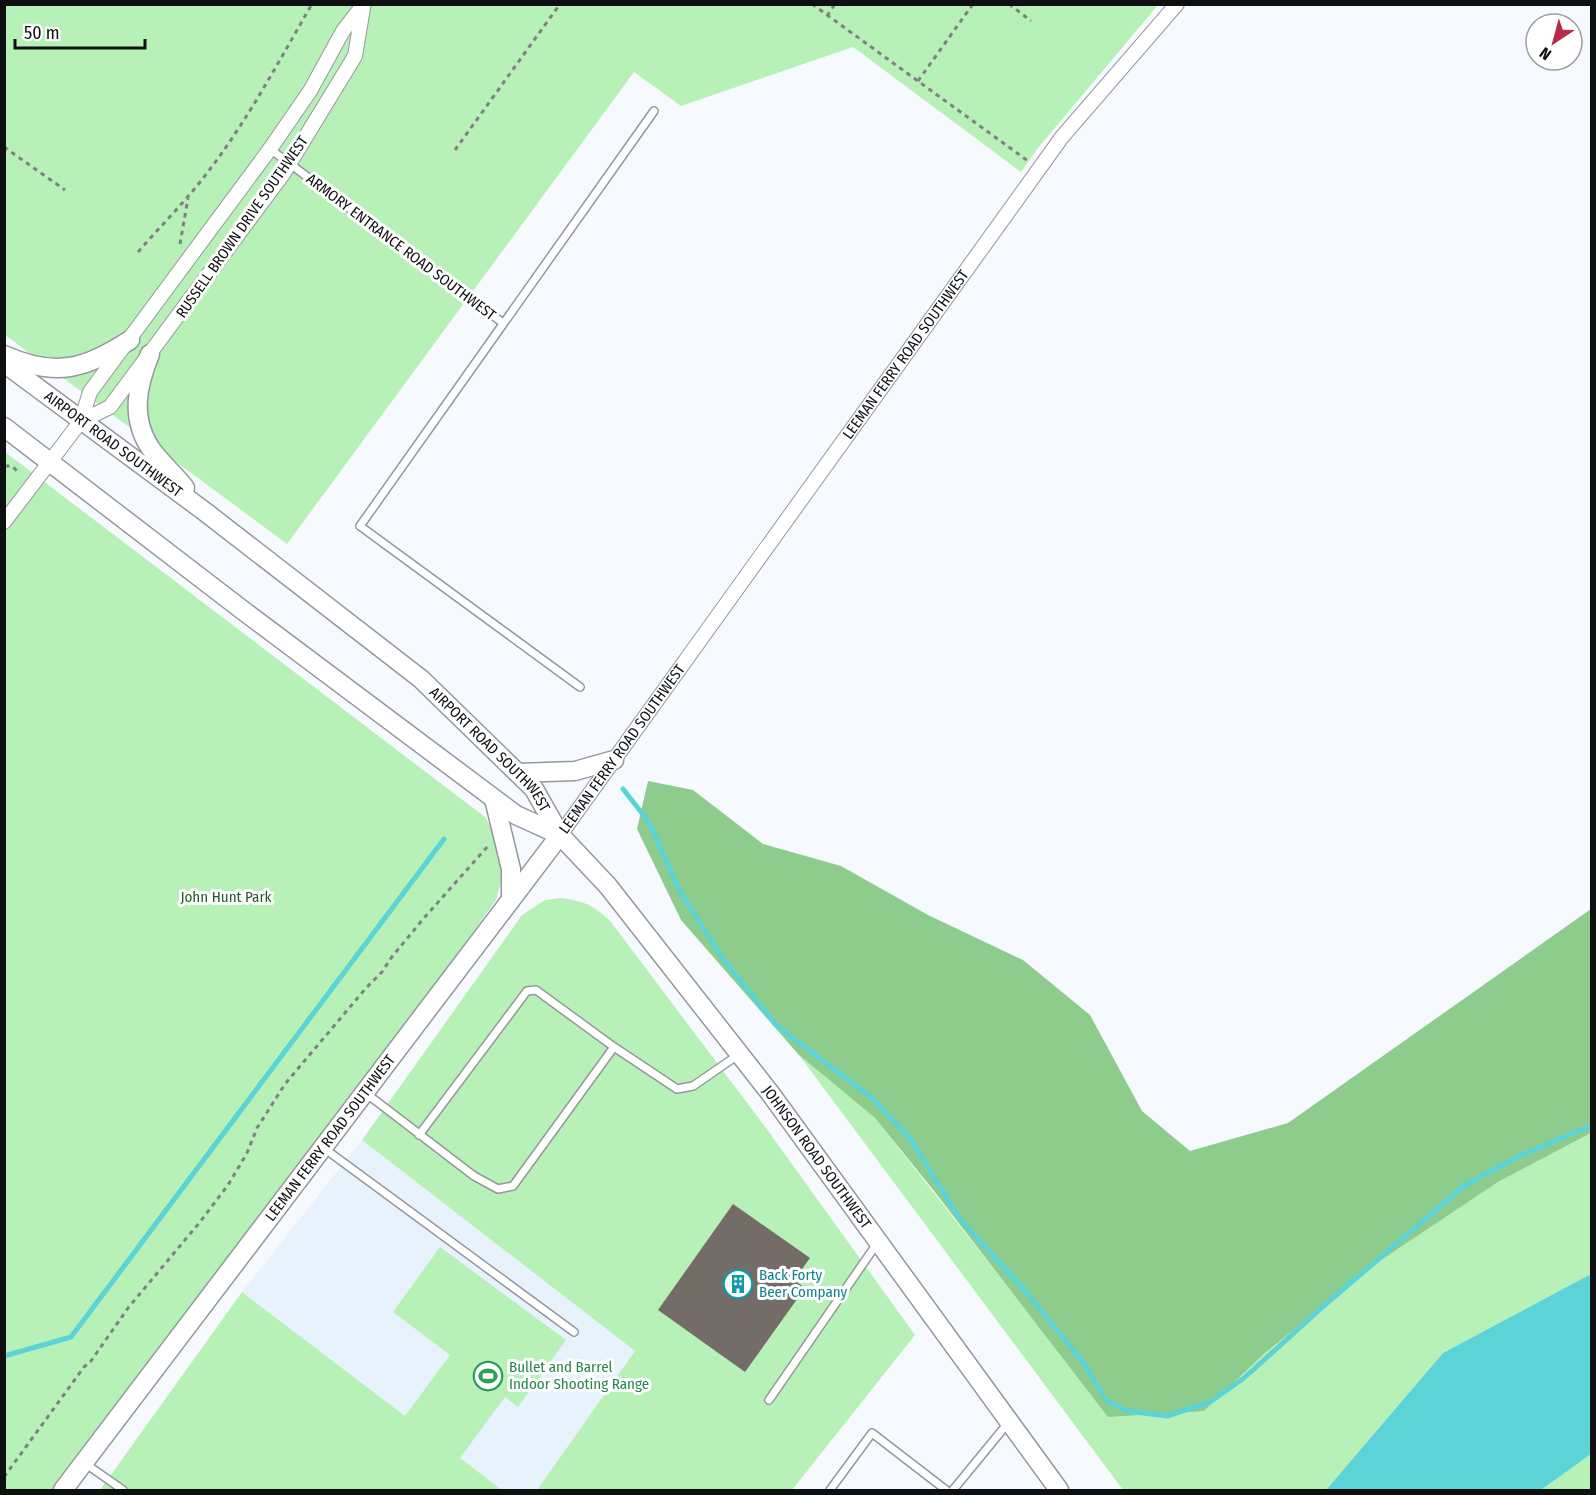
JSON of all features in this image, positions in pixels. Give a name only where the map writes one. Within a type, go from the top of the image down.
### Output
[{"type":"street","name":"LEEMAN FERRY ROAD SOUTHWEST","points":[[63,1491],[560,835],[1062,137],[1177,4]]},
{"type":"street","name":"RUSSELL BROWN DRIVE SOUTHWEST","points":[[4,522],[81,421],[90,392],[270,149],[310,91],[344,31],[364,5]]},
{"type":"street","name":"RUSSELL BROWN DRIVE SOUTHWEST","points":[[81,421],[110,407],[290,163],[355,56],[364,5]]},
{"type":"street","points":[[4,355],[40,367],[82,366],[103,357],[130,339]]},
{"type":"street","points":[[150,354],[140,380],[137,409],[141,427],[151,449],[204,511]]},
{"type":"street","name":"AIRPORT ROAD SOUTHWEST","points":[[4,363],[204,511],[421,679],[534,789],[560,835]]},
{"type":"street","name":"AIRPORT ROAD SOUTHWEST","points":[[4,427],[516,816],[560,835]]},
{"type":"street","points":[[518,773],[575,771],[614,760]]},
{"type":"street","points":[[494,799],[511,869],[512,899]]},
{"type":"street","name":"JOHNSON ROAD SOUTHWEST","points":[[560,835],[608,886],[740,1053],[1059,1491]]},
{"type":"lane","points":[[580,687],[360,526],[654,111]]},
{"type":"lane","name":"ARMORY ENTRANCE ROAD SOUTHWEST","points":[[270,149],[503,324]]},
{"type":"lane","points":[[419,1135],[527,991],[536,990],[614,1047],[677,1089],[693,1086],[740,1053]]},
{"type":"lane","points":[[364,1093],[474,1176],[498,1189],[513,1186],[614,1047]]},
{"type":"lane","points":[[323,1148],[574,1332]]},
{"type":"lane","points":[[769,1400],[878,1242]]},
{"type":"lane","points":[[953,1491],[1009,1422]]},
{"type":"lane","points":[[830,1491],[872,1433],[946,1491]]},
{"type":"lane","points":[[84,1463],[123,1491]]},
{"type":"path","points":[[138,252],[189,195],[220,154],[256,102],[312,4]]},
{"type":"path","points":[[455,150],[560,4]]},
{"type":"path","points":[[812,4],[1039,169]]},
{"type":"path","points":[[827,16],[835,4]]},
{"type":"path","points":[[918,81],[973,4]]},
{"type":"path","points":[[1009,4],[1031,21]]},
{"type":"path","points":[[4,147],[65,190]]},
{"type":"path","points":[[179,247],[189,195]]},
{"type":"path","points":[[12,466],[16,461]]},
{"type":"path","points":[[6,466],[12,466],[18,472]]},
{"type":"path","points":[[4,1477],[84,1367],[92,1361],[128,1308],[228,1185],[247,1153],[257,1128],[285,1084],[382,972],[424,918],[490,844]]},
{"type":"shaded area","points":[[362,1140],[635,1351],[537,1490],[502,1490],[242,1292]]},
{"type":"green space","points":[[4,5],[1158,5],[1038,148],[1021,172],[853,47],[681,106],[634,72],[287,544],[5,335]]},
{"type":"green space","name":"John Hunt Park","points":[[5,452],[485,817],[501,857],[501,878],[496,900],[224,1278],[64,1490],[5,1490]]},
{"type":"green space","points":[[648,781],[693,790],[763,844],[841,866],[928,915],[1023,960],[1090,1015],[1142,1111],[1190,1151],[1288,1123],[1591,909],[1591,1133],[1498,1182],[1377,1263],[1265,1353],[1204,1411],[1108,1417],[875,1118],[799,1055],[681,920],[637,829]]},
{"type":"green space","points":[[561,898],[588,905],[611,922],[766,1128],[915,1335],[792,1490],[537,1490],[635,1351],[362,1140],[522,915],[545,900]]},
{"type":"green space","points":[[799,1055],[875,1118],[1037,1324],[1204,1411],[1265,1353],[1377,1263],[1498,1182],[1591,1133],[1591,1274],[1443,1353],[1326,1490],[1123,1490]]},
{"type":"green space","points":[[440,1247],[566,1340],[518,1407],[505,1397],[460,1458],[502,1490],[100,1490],[242,1292],[405,1416],[450,1355],[393,1312]]},
{"type":"green space","points":[[1591,1454],[1591,1490],[1541,1490]]},
{"type":"water","points":[[1591,1274],[1591,1454],[1541,1490],[1326,1490],[1443,1353]]},
{"type":"building","name":"Back Forty Beer Company","points":[[733,1204],[810,1258],[794,1280],[805,1288],[745,1372],[658,1310]]},
{"type":"waterway","points":[[623,789],[649,822],[679,890],[723,959],[776,1025],[872,1098],[911,1140],[960,1219],[1027,1293],[1083,1362],[1106,1400],[1127,1411],[1167,1416],[1210,1402],[1244,1378],[1327,1303],[1464,1186],[1515,1158],[1592,1125]]},
{"type":"waterway","points":[[4,1356],[71,1337],[444,839]]},
{"type":"place","name":"Back Forty Beer Company","points":[[738,1284]]},
{"type":"place","name":"Bullet and Barrel Indoor Shooting Range","points":[[488,1376]]}]
